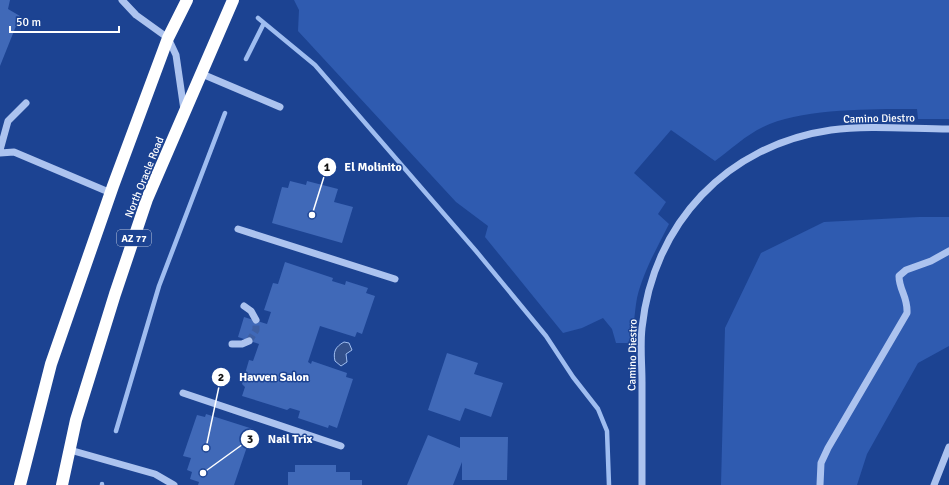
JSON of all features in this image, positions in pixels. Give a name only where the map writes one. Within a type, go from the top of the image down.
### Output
[{"type":"highway","points":[[20,485],[51,364],[110,193],[168,38],[187,0]]},
{"type":"highway","name":"North Oracle Road","points":[[62,485],[79,413],[144,206],[233,0]]},
{"type":"street","points":[[122,0],[136,15],[168,38],[176,55],[184,114]]},
{"type":"street","points":[[202,74],[280,107]]},
{"type":"street","points":[[26,103],[8,121],[0,152],[14,152],[110,193]]},
{"type":"street","name":"Camino Diestro","points":[[642,485],[642,330],[651,279],[670,237],[688,211],[708,187],[734,167],[762,150],[777,143],[812,134],[851,129],[949,129]]},
{"type":"street","points":[[238,229],[395,279]]},
{"type":"street","points":[[820,485],[821,463],[828,448],[907,313],[908,304],[906,296],[899,284],[899,276],[906,270],[931,261],[949,251]]},
{"type":"street","points":[[244,306],[251,311],[256,320]]},
{"type":"street","points":[[232,344],[242,344],[249,341]]},
{"type":"street","points":[[183,393],[341,446]]},
{"type":"street","points":[[934,485],[949,447]]},
{"type":"street","points":[[70,450],[155,474],[174,485]]},
{"type":"shaded area","points":[[294,0],[949,0],[949,119],[918,119],[917,109],[838,111],[797,116],[779,121],[757,130],[744,138],[715,161],[671,130],[634,173],[666,202],[658,214],[669,224],[643,279],[637,298],[632,332],[628,343],[616,343],[612,329],[603,318],[582,328],[563,333],[485,237],[488,226],[456,202],[298,31],[299,10]]},
{"type":"shaded area","points":[[949,217],[949,346],[918,363],[867,454],[857,485],[721,485],[725,328],[761,253],[824,222]]},
{"type":"shaded area","points":[[344,342],[349,343],[352,350],[346,354],[347,362],[341,366],[335,361],[334,355],[337,348]]},
{"type":"building","points":[[0,0],[10,0],[8,9],[20,16],[0,66]]},
{"type":"building","points":[[290,181],[306,185],[307,181],[338,189],[334,202],[353,207],[342,243],[272,223],[282,187],[288,188]]},
{"type":"building","points":[[285,262],[333,278],[332,281],[345,285],[346,281],[368,288],[366,293],[375,296],[362,334],[357,332],[355,337],[320,326],[308,362],[311,364],[312,361],[347,373],[346,377],[353,379],[337,428],[329,425],[328,428],[298,418],[300,411],[290,408],[287,410],[242,396],[245,387],[242,384],[249,360],[253,361],[259,344],[238,337],[244,317],[267,324],[271,312],[264,310],[273,283],[278,284]]},
{"type":"building","points":[[447,353],[478,363],[474,374],[503,383],[491,417],[465,408],[460,421],[428,410]]},
{"type":"building","points":[[206,414],[253,429],[234,485],[198,485],[199,482],[190,479],[192,472],[187,470],[191,458],[183,456],[197,415],[205,417]]},
{"type":"building","points":[[428,435],[460,448],[460,437],[508,437],[507,480],[462,480],[462,462],[453,485],[407,485]]},
{"type":"building","points":[[295,465],[336,465],[336,472],[350,472],[350,480],[362,480],[362,485],[288,485],[288,472],[295,472]]},
{"type":"waterway","points":[[258,18],[315,65],[476,251],[546,336],[573,377],[598,409],[607,431],[609,485]]},
{"type":"waterway","points":[[246,59],[264,23]]},
{"type":"waterway","points":[[116,431],[159,286],[225,113]]},
{"type":"tunnel","points":[[249,341],[256,330],[256,320]]},
{"type":"place","name":"El Molinito","points":[[312,215]]},
{"type":"place","name":"Havven Salon","points":[[206,448]]},
{"type":"place","name":"Nail Trix","points":[[203,473]]}]
